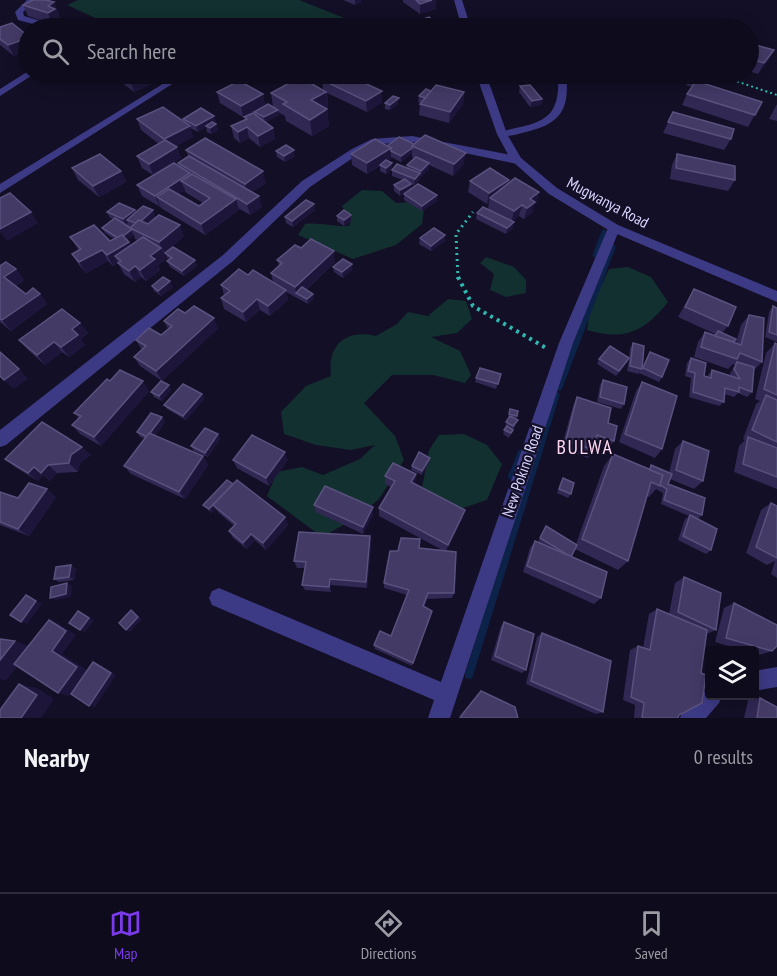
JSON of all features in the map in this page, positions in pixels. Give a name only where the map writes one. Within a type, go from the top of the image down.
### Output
[{"type":"street","points":[[458,0],[464,18]]},
{"type":"street","name":"Mugwanya Road","points":[[484,84],[502,134],[517,160],[553,191],[614,228],[777,297]]},
{"type":"street","points":[[0,440],[228,258],[306,184],[356,151],[376,141],[412,140],[517,160]]},
{"type":"street","name":"New Pokino Road","points":[[439,718],[562,355],[614,228]]},
{"type":"street","points":[[219,598],[447,695]]},
{"type":"street","points":[[759,680],[777,677]]},
{"type":"street","points":[[691,718],[708,700]]},
{"type":"lane","points":[[21,18],[19,12],[32,0]]},
{"type":"lane","points":[[0,93],[18,82]]},
{"type":"lane","points":[[0,189],[168,84]]},
{"type":"lane","points":[[502,134],[538,126],[555,117],[562,107],[563,84]]},
{"type":"path","points":[[745,84],[777,95]]},
{"type":"path","points":[[473,212],[456,234],[457,276],[473,306],[537,344],[562,355]]},
{"type":"green space","points":[[78,0],[299,0],[344,18],[95,18],[67,5]]},
{"type":"green space","points":[[232,84],[248,84],[241,88]]},
{"type":"green space","points":[[362,190],[382,191],[396,203],[425,201],[422,224],[396,245],[353,259],[298,235],[305,224],[349,226],[351,221],[342,206]]},
{"type":"green space","points":[[486,257],[514,267],[526,280],[526,293],[506,297],[490,290],[494,274],[480,263]]},
{"type":"green space","points":[[628,267],[651,277],[668,302],[651,321],[633,331],[612,334],[587,330],[590,311],[609,269]]},
{"type":"green space","points":[[448,299],[466,301],[472,319],[457,333],[431,337],[460,351],[471,375],[465,383],[433,375],[392,375],[364,403],[395,436],[404,460],[379,499],[358,517],[322,537],[267,496],[277,472],[302,467],[323,475],[360,459],[375,445],[351,450],[316,445],[284,434],[281,412],[306,386],[331,376],[332,356],[341,342],[348,337],[365,334],[376,336],[397,324],[408,312],[428,316]]},
{"type":"green space","points":[[464,434],[487,445],[502,464],[487,500],[460,509],[422,488],[429,450],[439,435]]},
{"type":"building","points":[[33,0],[54,2],[48,6],[55,9],[48,13],[23,5]]},
{"type":"building","points":[[416,0],[432,0],[420,4]]},
{"type":"building","points":[[12,23],[18,28],[18,42],[8,45],[0,39],[0,27]]},
{"type":"building","points":[[759,46],[774,50],[764,63],[759,61]]},
{"type":"building","points":[[233,84],[245,84],[263,94],[241,106],[217,92]]},
{"type":"building","points":[[287,84],[312,84],[326,92],[311,100],[327,109],[310,120],[283,104],[287,102],[271,93]]},
{"type":"building","points":[[330,84],[367,84],[382,91],[366,101]]},
{"type":"building","points":[[694,84],[705,84],[762,102],[755,115],[687,94]]},
{"type":"building","points":[[436,85],[464,92],[450,112],[420,104]]},
{"type":"building","points":[[530,85],[542,99],[532,101],[520,86]]},
{"type":"building","points":[[426,89],[431,91],[425,98],[419,96]]},
{"type":"building","points":[[393,96],[399,98],[390,105],[385,103]]},
{"type":"building","points":[[268,104],[278,110],[264,117],[254,112]]},
{"type":"building","points":[[163,107],[190,126],[164,139],[137,119]]},
{"type":"building","points":[[201,108],[214,116],[196,126],[183,119]]},
{"type":"building","points":[[673,112],[734,129],[731,139],[668,122]]},
{"type":"building","points":[[253,113],[273,128],[258,136],[247,127],[238,132],[231,126],[247,119],[244,117]]},
{"type":"building","points":[[212,122],[216,124],[210,128],[206,126]]},
{"type":"building","points":[[425,135],[466,153],[454,164],[412,146]]},
{"type":"building","points":[[399,137],[414,144],[401,156],[387,146]]},
{"type":"building","points":[[205,138],[263,171],[245,184],[186,150]]},
{"type":"building","points":[[375,139],[391,148],[367,163],[351,154]]},
{"type":"building","points":[[165,140],[177,147],[149,164],[137,156]]},
{"type":"building","points":[[286,145],[294,150],[284,156],[276,151]]},
{"type":"building","points":[[100,154],[121,171],[93,186],[72,168]]},
{"type":"building","points":[[677,154],[735,166],[735,180],[676,168]]},
{"type":"building","points":[[189,156],[259,196],[247,204],[178,163]]},
{"type":"building","points":[[416,157],[429,163],[421,171],[407,165]]},
{"type":"building","points":[[386,160],[392,163],[386,168],[380,165]]},
{"type":"building","points":[[174,163],[190,173],[155,196],[137,185]]},
{"type":"building","points":[[397,164],[420,173],[415,179],[392,170]]},
{"type":"building","points":[[490,168],[509,180],[489,193],[470,181]]},
{"type":"building","points":[[192,174],[236,199],[201,224],[157,197],[169,189],[199,206],[210,198],[181,181]]},
{"type":"building","points":[[515,178],[539,192],[530,199],[535,202],[527,208],[522,205],[514,211],[490,198]]},
{"type":"building","points":[[405,179],[411,184],[400,190],[394,185]]},
{"type":"building","points":[[418,184],[437,195],[422,206],[404,194]]},
{"type":"building","points":[[10,193],[31,212],[0,229],[0,198]]},
{"type":"building","points":[[306,200],[314,204],[292,221],[285,217]]},
{"type":"building","points":[[119,203],[135,210],[123,219],[107,212]]},
{"type":"building","points":[[143,206],[153,210],[141,221],[135,223],[127,220]]},
{"type":"building","points":[[483,207],[514,222],[507,228],[477,213]]},
{"type":"building","points":[[344,210],[351,215],[344,220],[337,216]]},
{"type":"building","points":[[159,215],[180,225],[159,242],[130,228],[139,220],[148,224]]},
{"type":"building","points":[[115,218],[132,229],[130,228],[131,230],[118,238],[102,228]]},
{"type":"building","points":[[94,225],[110,241],[122,235],[129,242],[107,255],[102,250],[79,262],[72,254],[81,249],[70,237]]},
{"type":"building","points":[[434,228],[445,235],[431,246],[420,238]]},
{"type":"building","points":[[143,237],[161,248],[150,256],[155,259],[140,270],[135,266],[129,271],[118,263],[121,261],[115,256]]},
{"type":"building","points":[[311,239],[334,251],[295,287],[271,273],[282,263],[277,260],[295,245],[301,248]]},
{"type":"building","points":[[173,247],[195,260],[182,271],[167,261],[172,258],[165,253]]},
{"type":"building","points":[[343,259],[352,264],[342,272],[333,267]]},
{"type":"building","points":[[6,262],[16,269],[4,277],[26,294],[33,288],[40,294],[2,320],[0,319],[0,266]]},
{"type":"building","points":[[239,269],[248,275],[253,270],[286,290],[268,306],[257,299],[243,312],[221,298],[230,291],[221,285]]},
{"type":"building","points":[[163,277],[170,281],[158,291],[152,286]]},
{"type":"building","points":[[302,287],[313,294],[307,299],[296,293]]},
{"type":"building","points":[[694,289],[736,307],[728,326],[685,307]]},
{"type":"building","points":[[194,306],[214,318],[156,371],[134,357],[146,346],[136,340],[149,328],[161,335],[172,326],[164,321],[178,309],[185,313]]},
{"type":"building","points":[[773,306],[777,308],[777,335],[769,332]]},
{"type":"building","points":[[62,309],[80,323],[72,329],[78,335],[61,347],[54,342],[37,355],[19,340]]},
{"type":"building","points":[[749,315],[764,318],[762,362],[740,353],[737,359],[701,347],[705,332],[741,345]]},
{"type":"building","points":[[718,331],[736,339],[734,342],[715,336]]},
{"type":"building","points":[[633,343],[644,346],[642,369],[630,366]]},
{"type":"building","points":[[775,343],[777,344],[777,395],[764,389]]},
{"type":"building","points":[[610,346],[629,358],[619,371],[599,359]]},
{"type":"building","points":[[0,352],[19,369],[4,380],[0,376]]},
{"type":"building","points":[[650,352],[669,360],[662,377],[643,368]]},
{"type":"building","points":[[691,358],[706,363],[704,376],[711,378],[712,370],[740,379],[734,369],[737,362],[754,367],[752,392],[739,387],[739,392],[725,388],[724,402],[693,392],[695,373],[688,371]]},
{"type":"building","points":[[480,368],[501,374],[498,384],[476,378]]},
{"type":"building","points":[[120,370],[143,381],[94,437],[72,425],[81,416],[74,413],[107,379],[110,381]]},
{"type":"building","points":[[603,380],[627,387],[624,404],[600,397]]},
{"type":"building","points":[[161,381],[169,385],[159,396],[151,392]]},
{"type":"building","points":[[642,382],[677,396],[662,449],[625,434]]},
{"type":"building","points":[[183,384],[202,394],[183,416],[164,405]]},
{"type":"building","points":[[766,395],[777,400],[777,442],[752,430]]},
{"type":"building","points":[[577,397],[611,408],[608,423],[617,426],[614,441],[597,435],[593,450],[566,440]]},
{"type":"building","points":[[510,409],[518,411],[517,416],[509,414]]},
{"type":"building","points":[[151,413],[162,417],[147,437],[137,432]]},
{"type":"building","points":[[510,416],[518,420],[513,426],[506,422]]},
{"type":"building","points":[[42,422],[82,447],[71,455],[69,463],[48,465],[41,473],[34,467],[28,473],[5,459]]},
{"type":"building","points":[[507,426],[513,430],[511,433],[504,430]]},
{"type":"building","points":[[205,428],[218,434],[205,453],[191,446]]},
{"type":"building","points":[[149,433],[203,456],[179,492],[124,466]]},
{"type":"building","points":[[252,435],[285,452],[266,478],[233,460]]},
{"type":"building","points":[[748,437],[777,448],[777,477],[743,464]]},
{"type":"building","points":[[683,441],[709,451],[703,481],[676,470]]},
{"type":"building","points":[[419,452],[430,458],[422,471],[412,466]]},
{"type":"building","points":[[613,454],[663,475],[660,486],[651,482],[628,561],[582,539]]},
{"type":"building","points":[[393,463],[416,474],[411,482],[465,510],[448,545],[379,508],[395,481],[385,476]]},
{"type":"building","points":[[651,465],[672,474],[668,484],[705,498],[702,515],[664,500],[667,489],[660,485],[663,475],[650,470]]},
{"type":"building","points":[[563,478],[574,483],[571,494],[559,489]]},
{"type":"building","points":[[227,480],[233,484],[209,509],[203,505]]},
{"type":"building","points":[[237,480],[285,517],[263,543],[251,534],[243,543],[229,531],[236,524],[213,505]]},
{"type":"building","points":[[29,483],[47,489],[18,529],[0,522],[0,492],[18,498]]},
{"type":"building","points":[[325,486],[373,507],[363,527],[314,505]]},
{"type":"building","points":[[771,503],[777,506],[777,558],[756,547]]},
{"type":"building","points":[[690,515],[717,529],[711,550],[683,536]]},
{"type":"building","points":[[546,526],[577,545],[571,557],[540,538]]},
{"type":"building","points":[[299,532],[370,536],[366,582],[330,579],[329,587],[302,585],[306,562],[294,561]]},
{"type":"building","points":[[401,538],[420,539],[419,548],[456,552],[454,593],[428,593],[423,606],[432,611],[413,663],[374,645],[380,631],[391,636],[409,590],[384,583],[390,551],[398,551]]},
{"type":"building","points":[[535,541],[607,572],[601,598],[527,566]]},
{"type":"building","points":[[71,565],[69,577],[54,579],[56,567]]},
{"type":"building","points":[[684,577],[721,593],[716,630],[678,612]]},
{"type":"building","points":[[67,583],[66,594],[50,598],[51,587]]},
{"type":"building","points":[[26,595],[36,601],[21,622],[10,615]]},
{"type":"building","points":[[734,603],[777,625],[777,646],[772,651],[726,638]]},
{"type":"building","points":[[657,609],[707,630],[701,673],[705,675],[702,703],[679,715],[678,718],[642,718],[644,703],[631,697],[638,646],[650,650]]},
{"type":"building","points":[[131,610],[138,617],[126,630],[119,623]]},
{"type":"building","points":[[78,611],[89,618],[80,630],[69,623]]},
{"type":"building","points":[[49,620],[66,631],[52,651],[77,667],[58,693],[14,664]]},
{"type":"building","points":[[504,622],[534,634],[526,670],[495,656]]},
{"type":"building","points":[[542,633],[611,661],[603,712],[531,681]]},
{"type":"building","points":[[0,639],[15,641],[0,660]]},
{"type":"building","points":[[93,662],[111,673],[89,706],[71,694]]},
{"type":"building","points":[[19,684],[37,695],[21,718],[0,718],[0,710]]},
{"type":"building","points":[[481,691],[515,707],[518,718],[460,718]]},
{"type":"building","points":[[760,698],[777,707],[777,718],[757,718]]},
{"type":"waterway","points":[[595,255],[604,232]]},
{"type":"waterway","points":[[601,279],[613,247]]},
{"type":"waterway","points":[[559,387],[601,277]]},
{"type":"waterway","points":[[532,474],[556,395]]},
{"type":"waterway","points":[[513,474],[521,453]]},
{"type":"waterway","points":[[469,675],[532,472]]},
{"type":"district","name":"BULWA","points":[[585,447]]}]
